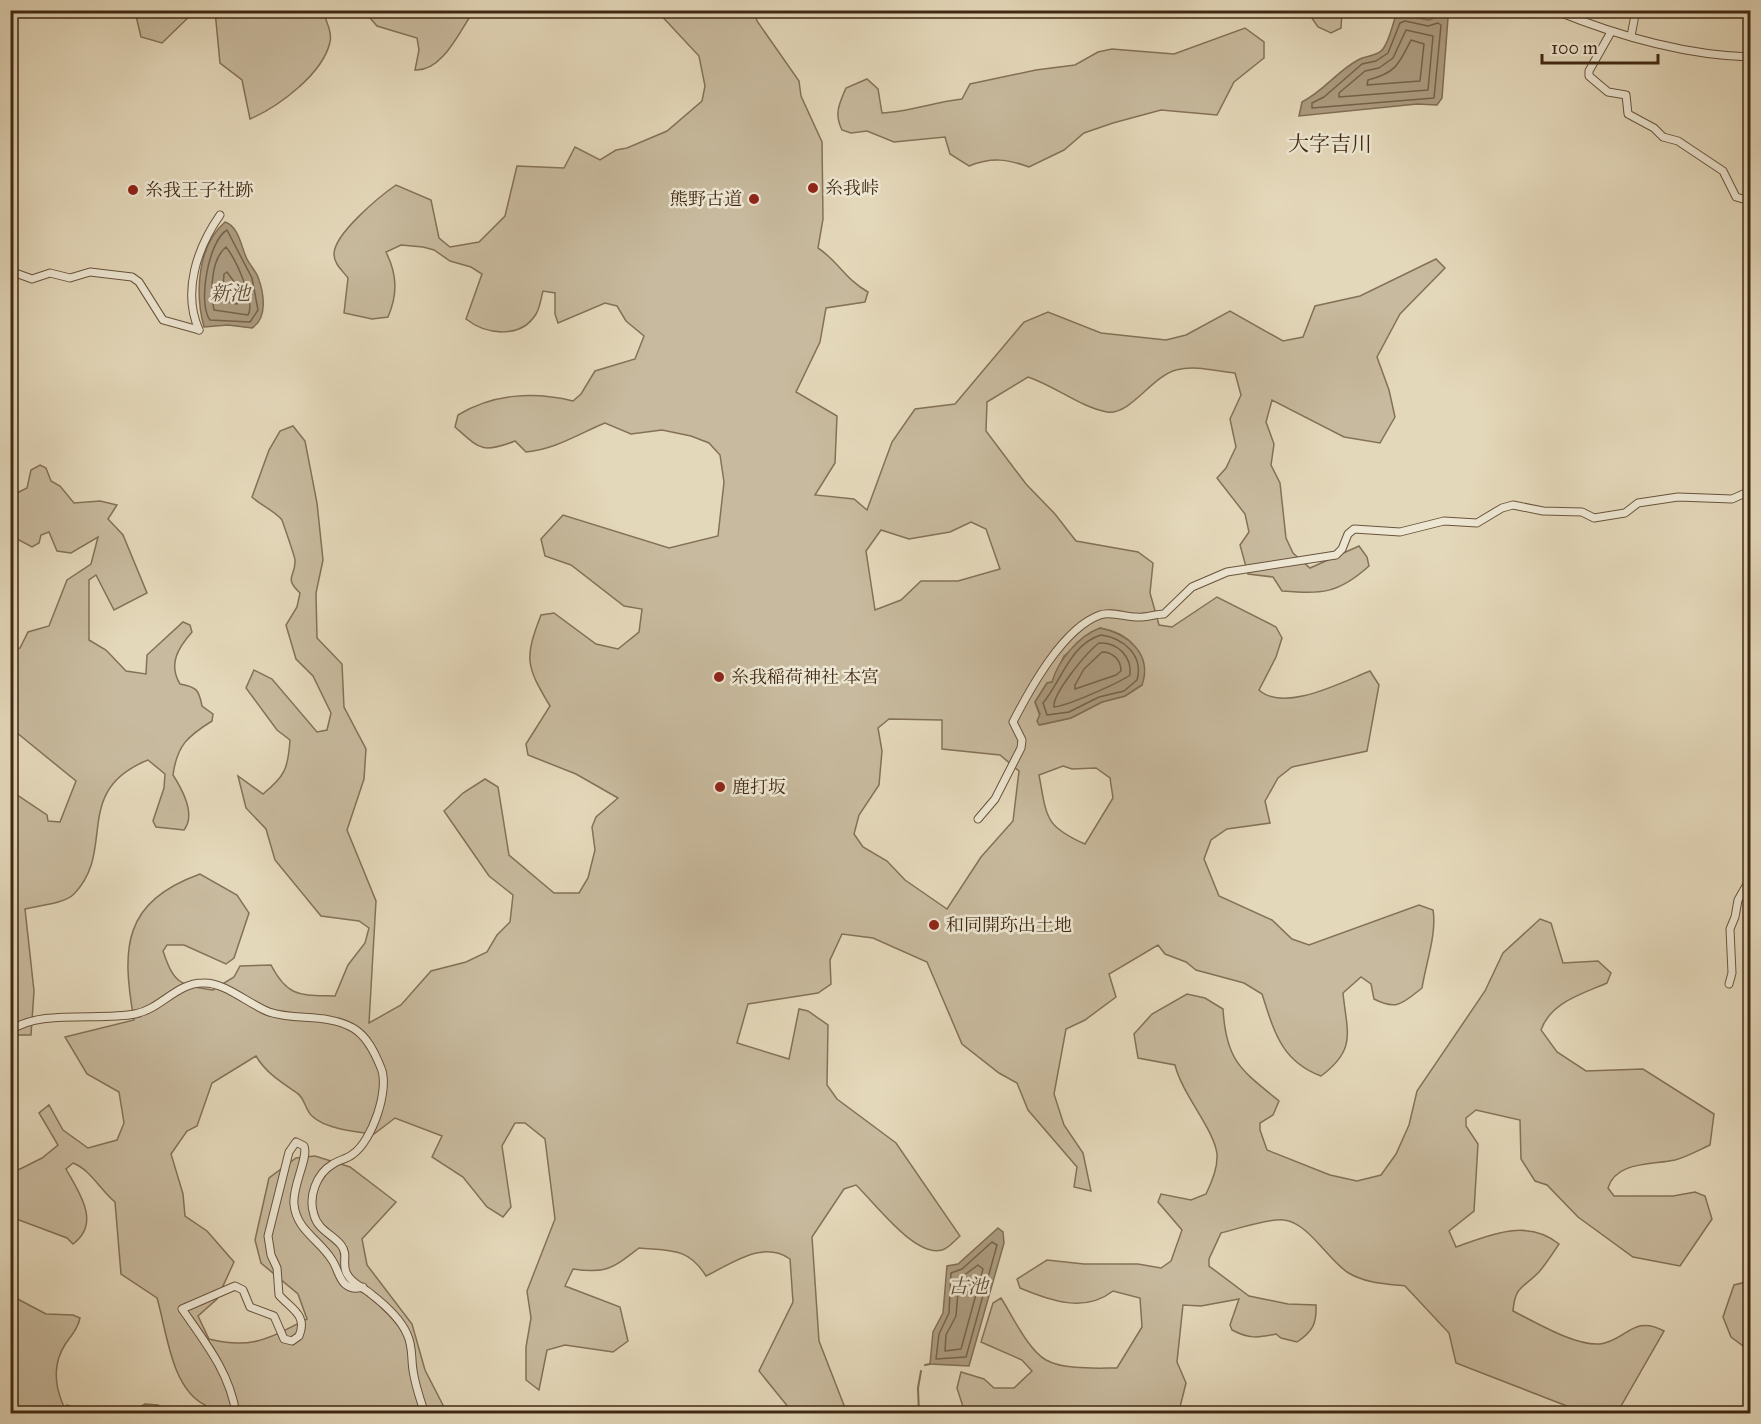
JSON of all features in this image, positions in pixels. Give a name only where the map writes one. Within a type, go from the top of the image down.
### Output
[{"type":"street","points":[[1554,10],[1611,32],[1712,53],[1750,57]]},
{"type":"street","points":[[1631,36],[1636,10]]},
{"type":"street","points":[[1611,32],[1589,71],[1589,76],[1608,92],[1626,94],[1628,114],[1654,128],[1662,137],[1678,141],[1723,171],[1736,198],[1750,201]]},
{"type":"street","points":[[10,271],[32,279],[50,273],[70,278],[90,272],[132,277],[139,282],[163,320],[200,330],[192,305],[194,272],[206,238],[220,215]]},
{"type":"street","points":[[978,819],[996,799],[1021,748],[1022,740],[1013,722],[1023,702],[1073,632],[1101,614],[1139,618],[1164,614],[1184,598],[1192,587],[1227,572],[1336,555],[1342,549],[1348,534],[1354,529],[1400,532],[1444,521],[1477,523],[1502,507],[1513,505],[1543,511],[1582,512],[1594,518],[1625,513],[1638,503],[1678,497],[1722,500],[1750,491]]},
{"type":"street","points":[[1729,984],[1732,973],[1730,929],[1738,900],[1750,879]]},
{"type":"street","points":[[10,1031],[35,1021],[98,1018],[146,1011],[162,1004],[184,985],[205,982],[272,1013],[315,1017],[355,1029],[375,1052],[385,1083],[375,1119],[365,1140],[353,1155],[333,1164],[320,1174],[313,1193],[313,1214],[318,1225],[343,1248],[346,1254],[346,1273],[379,1301],[407,1334],[416,1389],[425,1413]]},
{"type":"street","points":[[236,1413],[229,1383],[182,1309],[235,1286],[243,1290],[250,1307],[274,1316],[284,1339],[292,1341],[299,1336],[302,1324],[300,1316],[282,1299],[277,1290],[277,1268],[271,1255],[268,1236],[289,1152],[296,1142],[304,1146],[306,1155],[296,1181],[296,1213],[304,1229],[328,1255],[345,1284],[355,1289],[363,1287]]},
{"type":"shaded area","points":[[138,10],[195,11],[162,43],[141,37],[136,16]]},
{"type":"shaded area","points":[[215,11],[324,11],[330,42],[318,66],[298,88],[286,98],[250,119],[242,80],[220,63]]},
{"type":"shaded area","points":[[364,11],[477,11],[473,12],[442,58],[425,69],[415,70],[419,50],[417,38],[377,26]]},
{"type":"shaded area","points":[[657,11],[754,11],[757,21],[799,81],[801,96],[822,142],[823,219],[818,248],[868,292],[865,302],[826,308],[820,342],[796,392],[837,416],[835,463],[815,495],[854,499],[867,510],[892,442],[915,409],[955,404],[1024,322],[1048,312],[1101,333],[1166,340],[1186,335],[1230,311],[1283,341],[1303,337],[1315,306],[1360,296],[1436,259],[1445,268],[1400,314],[1377,357],[1389,390],[1395,417],[1380,443],[1344,437],[1272,400],[1266,422],[1274,444],[1271,465],[1280,483],[1286,538],[1293,553],[1310,568],[1359,546],[1367,557],[1369,566],[1338,587],[1319,592],[1282,591],[1273,577],[1248,574],[1240,545],[1249,532],[1245,514],[1217,478],[1226,468],[1236,447],[1230,419],[1241,395],[1235,373],[1198,368],[1176,370],[1158,380],[1124,408],[1107,412],[1087,406],[1028,377],[987,402],[986,431],[1026,484],[1055,514],[1076,541],[1138,552],[1153,563],[1150,593],[1159,625],[1172,627],[1217,597],[1276,627],[1282,638],[1276,657],[1259,690],[1270,696],[1298,697],[1329,688],[1370,671],[1379,685],[1367,751],[1292,767],[1278,778],[1265,801],[1270,823],[1227,829],[1211,840],[1204,859],[1219,896],[1272,920],[1292,939],[1309,945],[1419,905],[1433,910],[1432,938],[1422,988],[1400,1004],[1382,1003],[1374,999],[1371,984],[1361,977],[1343,993],[1347,1030],[1345,1048],[1340,1057],[1321,1076],[1307,1070],[1288,1053],[1275,1032],[1262,994],[1244,983],[1196,970],[1186,962],[1165,954],[1158,945],[1109,974],[1116,997],[1085,1020],[1066,1029],[1054,1094],[1064,1125],[1083,1153],[1091,1191],[1074,1187],[1077,1167],[1028,1110],[1017,1083],[999,1073],[962,1044],[927,962],[873,938],[842,934],[830,960],[831,984],[818,993],[748,1004],[737,1043],[789,1059],[799,1009],[808,1011],[828,1025],[827,1085],[837,1099],[896,1143],[960,1236],[942,1250],[931,1250],[920,1246],[896,1227],[856,1185],[844,1189],[812,1237],[819,1341],[847,1413],[793,1413],[759,1371],[793,1302],[790,1259],[769,1252],[737,1260],[706,1276],[685,1255],[639,1248],[609,1268],[594,1271],[573,1269],[565,1286],[620,1307],[628,1341],[613,1352],[565,1345],[547,1350],[539,1390],[526,1380],[526,1347],[531,1318],[527,1291],[555,1219],[545,1139],[525,1123],[515,1123],[502,1146],[511,1207],[503,1217],[487,1207],[463,1177],[432,1157],[442,1136],[395,1118],[374,1134],[325,1124],[312,1116],[300,1095],[269,1072],[256,1056],[212,1083],[197,1126],[187,1131],[171,1154],[183,1194],[185,1216],[207,1231],[234,1262],[217,1299],[198,1316],[209,1339],[249,1343],[271,1337],[307,1319],[298,1294],[261,1263],[255,1240],[269,1178],[296,1158],[315,1156],[350,1167],[396,1202],[362,1239],[367,1265],[412,1324],[425,1370],[447,1413],[206,1413],[205,1405],[194,1397],[178,1373],[157,1298],[121,1274],[115,1202],[79,1166],[73,1163],[66,1169],[81,1197],[87,1217],[82,1236],[73,1244],[67,1238],[11,1217],[10,1174],[42,1158],[58,1145],[39,1113],[49,1105],[63,1130],[88,1148],[117,1140],[124,1123],[119,1092],[87,1074],[65,1037],[134,1020],[128,970],[129,949],[133,930],[142,913],[155,898],[175,885],[200,874],[237,895],[249,913],[234,958],[226,964],[184,945],[167,945],[163,951],[175,977],[193,986],[213,990],[234,977],[240,966],[271,965],[283,984],[297,993],[335,996],[348,965],[365,943],[369,928],[359,921],[321,916],[275,860],[266,829],[246,808],[238,776],[263,794],[281,777],[288,758],[290,740],[277,730],[246,688],[254,670],[272,679],[317,732],[327,730],[331,713],[313,676],[296,659],[286,625],[297,607],[300,593],[291,580],[295,560],[282,520],[252,497],[269,450],[280,431],[293,426],[305,441],[317,503],[323,560],[316,593],[317,638],[342,664],[344,707],[366,749],[364,779],[347,830],[376,901],[369,1023],[401,1005],[431,971],[466,962],[487,952],[497,935],[510,922],[513,895],[489,876],[444,811],[463,793],[485,779],[498,787],[509,855],[554,893],[579,893],[588,878],[595,850],[592,827],[596,817],[618,798],[576,774],[528,755],[526,744],[550,706],[532,671],[530,653],[541,615],[554,613],[596,644],[618,649],[639,632],[642,609],[624,606],[571,565],[545,556],[541,539],[563,515],[669,548],[718,536],[724,482],[720,455],[709,443],[691,436],[662,430],[631,434],[605,423],[557,444],[526,452],[515,441],[488,448],[476,445],[455,427],[458,415],[499,399],[529,395],[573,401],[581,394],[595,371],[635,359],[644,336],[626,321],[617,306],[605,303],[558,323],[555,314],[555,293],[543,291],[536,314],[530,322],[513,331],[493,331],[466,319],[482,274],[471,267],[450,261],[434,250],[401,245],[386,252],[395,284],[388,317],[372,319],[344,313],[348,278],[335,261],[336,246],[349,226],[396,185],[431,200],[439,238],[450,247],[479,242],[505,216],[517,166],[564,168],[575,147],[600,160],[616,150],[627,148],[667,131],[702,101],[705,86],[699,56]],"holes":[[[971,522],[986,529],[1000,569],[958,581],[921,581],[901,600],[875,610],[866,551],[881,530],[909,539],[950,532]],[[1100,628],[1111,631],[1128,640],[1139,654],[1142,663],[1142,685],[1125,696],[1102,702],[1071,718],[1040,725],[1040,716],[1035,702],[1047,683],[1052,682],[1064,656]],[[889,719],[942,720],[942,749],[1000,755],[1019,771],[1013,821],[981,857],[947,909],[905,880],[887,861],[863,847],[854,834],[859,815],[879,785],[882,751],[878,728]],[[1063,766],[1072,769],[1096,768],[1110,778],[1113,798],[1085,844],[1062,832],[1050,818],[1046,811],[1039,775]]]},
{"type":"shaded area","points":[[1307,11],[1342,11],[1341,28],[1331,33],[1318,27]]},
{"type":"shaded area","points":[[1245,28],[1264,42],[1264,58],[1234,82],[1217,115],[1161,110],[1113,123],[1084,133],[1064,150],[1029,167],[999,160],[969,166],[950,154],[945,137],[894,142],[867,131],[851,133],[842,130],[838,119],[840,104],[846,88],[867,79],[878,89],[882,113],[892,112],[962,99],[970,84],[1036,70],[1075,65],[1098,52],[1112,49],[1174,54]]},
{"type":"shaded area","points":[[40,465],[46,468],[51,481],[60,486],[74,503],[100,501],[117,505],[108,519],[123,535],[147,593],[114,610],[96,575],[89,580],[89,640],[106,650],[126,671],[146,674],[147,655],[183,622],[190,625],[192,632],[176,656],[176,677],[180,684],[196,690],[202,706],[213,714],[212,721],[185,742],[177,756],[173,775],[184,795],[189,817],[184,830],[156,827],[153,821],[164,788],[165,774],[148,760],[124,773],[110,788],[102,804],[93,859],[86,877],[74,894],[58,902],[25,909],[34,991],[31,1035],[12,1035],[11,1038],[11,791],[47,815],[48,821],[60,822],[76,781],[11,728],[11,652],[20,648],[28,632],[49,626],[67,580],[91,564],[98,537],[71,553],[57,551],[49,532],[41,535],[39,543],[32,547],[17,539],[15,494],[27,488],[31,470]]},
{"type":"shaded area","points":[[1540,919],[1551,923],[1563,963],[1598,961],[1611,973],[1607,983],[1568,1000],[1552,1012],[1546,1020],[1541,1030],[1557,1052],[1586,1071],[1643,1069],[1714,1114],[1710,1145],[1675,1160],[1627,1169],[1612,1179],[1608,1188],[1614,1196],[1673,1196],[1695,1192],[1705,1196],[1712,1219],[1680,1266],[1633,1257],[1578,1217],[1547,1185],[1535,1181],[1521,1159],[1520,1120],[1476,1110],[1466,1118],[1466,1126],[1478,1144],[1474,1211],[1449,1231],[1456,1247],[1495,1234],[1521,1230],[1547,1236],[1559,1244],[1539,1272],[1518,1291],[1513,1311],[1555,1332],[1590,1344],[1609,1342],[1630,1330],[1645,1325],[1664,1331],[1617,1413],[1577,1413],[1572,1408],[1456,1363],[1449,1333],[1405,1286],[1375,1282],[1354,1276],[1339,1266],[1301,1227],[1292,1222],[1278,1220],[1221,1233],[1209,1259],[1209,1266],[1249,1296],[1288,1304],[1316,1305],[1313,1327],[1297,1342],[1281,1338],[1276,1334],[1254,1337],[1232,1330],[1230,1325],[1239,1299],[1201,1306],[1183,1305],[1177,1362],[1186,1383],[1180,1407],[1182,1413],[965,1413],[957,1388],[961,1372],[984,1379],[994,1388],[1014,1388],[1032,1371],[1022,1360],[981,1342],[993,1303],[1001,1298],[1027,1340],[1046,1360],[1071,1367],[1117,1368],[1142,1327],[1140,1298],[1113,1291],[1091,1302],[1068,1303],[1020,1288],[1017,1279],[1047,1260],[1084,1264],[1138,1264],[1161,1268],[1171,1261],[1182,1230],[1158,1202],[1161,1194],[1191,1200],[1206,1194],[1217,1164],[1217,1154],[1215,1144],[1204,1122],[1184,1088],[1175,1065],[1138,1058],[1134,1034],[1152,1014],[1187,994],[1205,998],[1223,1009],[1228,1041],[1238,1063],[1245,1072],[1279,1101],[1273,1115],[1260,1123],[1267,1150],[1330,1175],[1357,1181],[1381,1175],[1396,1154],[1409,1125],[1417,1091],[1485,991],[1503,953]]},
{"type":"shaded area","points":[[1750,1281],[1750,1351],[1731,1337],[1723,1317],[1734,1285]]},
{"type":"shaded area","points":[[10,1295],[46,1314],[73,1315],[80,1318],[61,1351],[56,1375],[58,1391],[64,1407],[67,1405],[91,1413],[18,1414],[11,1410]]},
{"type":"shaded area","points":[[145,1404],[158,1405],[168,1413],[130,1413]]},
{"type":"water","points":[[1445,13],[1448,18],[1442,98],[1437,105],[1417,104],[1299,116],[1302,102],[1343,70],[1361,58],[1381,52],[1395,18],[1404,15],[1429,20]]},
{"type":"water","name":"新池","points":[[225,222],[236,232],[260,283],[263,312],[257,324],[252,328],[228,325],[204,327],[199,286],[201,271],[209,244]]},
{"type":"water","points":[[1100,628],[1128,640],[1141,655],[1144,664],[1142,685],[1125,696],[1102,702],[1071,718],[1039,725],[1037,721],[1040,714],[1035,702],[1047,683],[1052,682],[1070,650],[1084,637]]},
{"type":"water","name":"古池","points":[[998,1228],[1003,1232],[1004,1243],[969,1366],[930,1364],[933,1332],[943,1313],[947,1266],[958,1264]]},
{"type":"waterway","points":[[925,1365],[930,1364]]},
{"type":"waterway","points":[[919,1414],[918,1388],[921,1371]]},
{"type":"place","name":"糸我峠","points":[[813,188]]},
{"type":"place","name":"糸我王子社跡","points":[[133,190]]},
{"type":"place","name":"熊野古道","points":[[754,199]]},
{"type":"place","name":"糸我稲荷神社 本宮","points":[[719,677]]},
{"type":"place","name":"鹿打坂","points":[[720,787]]},
{"type":"place","name":"和同開珎出土地","points":[[934,925]]},
{"type":"district","name":"大字吉川","points":[[1330,144]]}]
